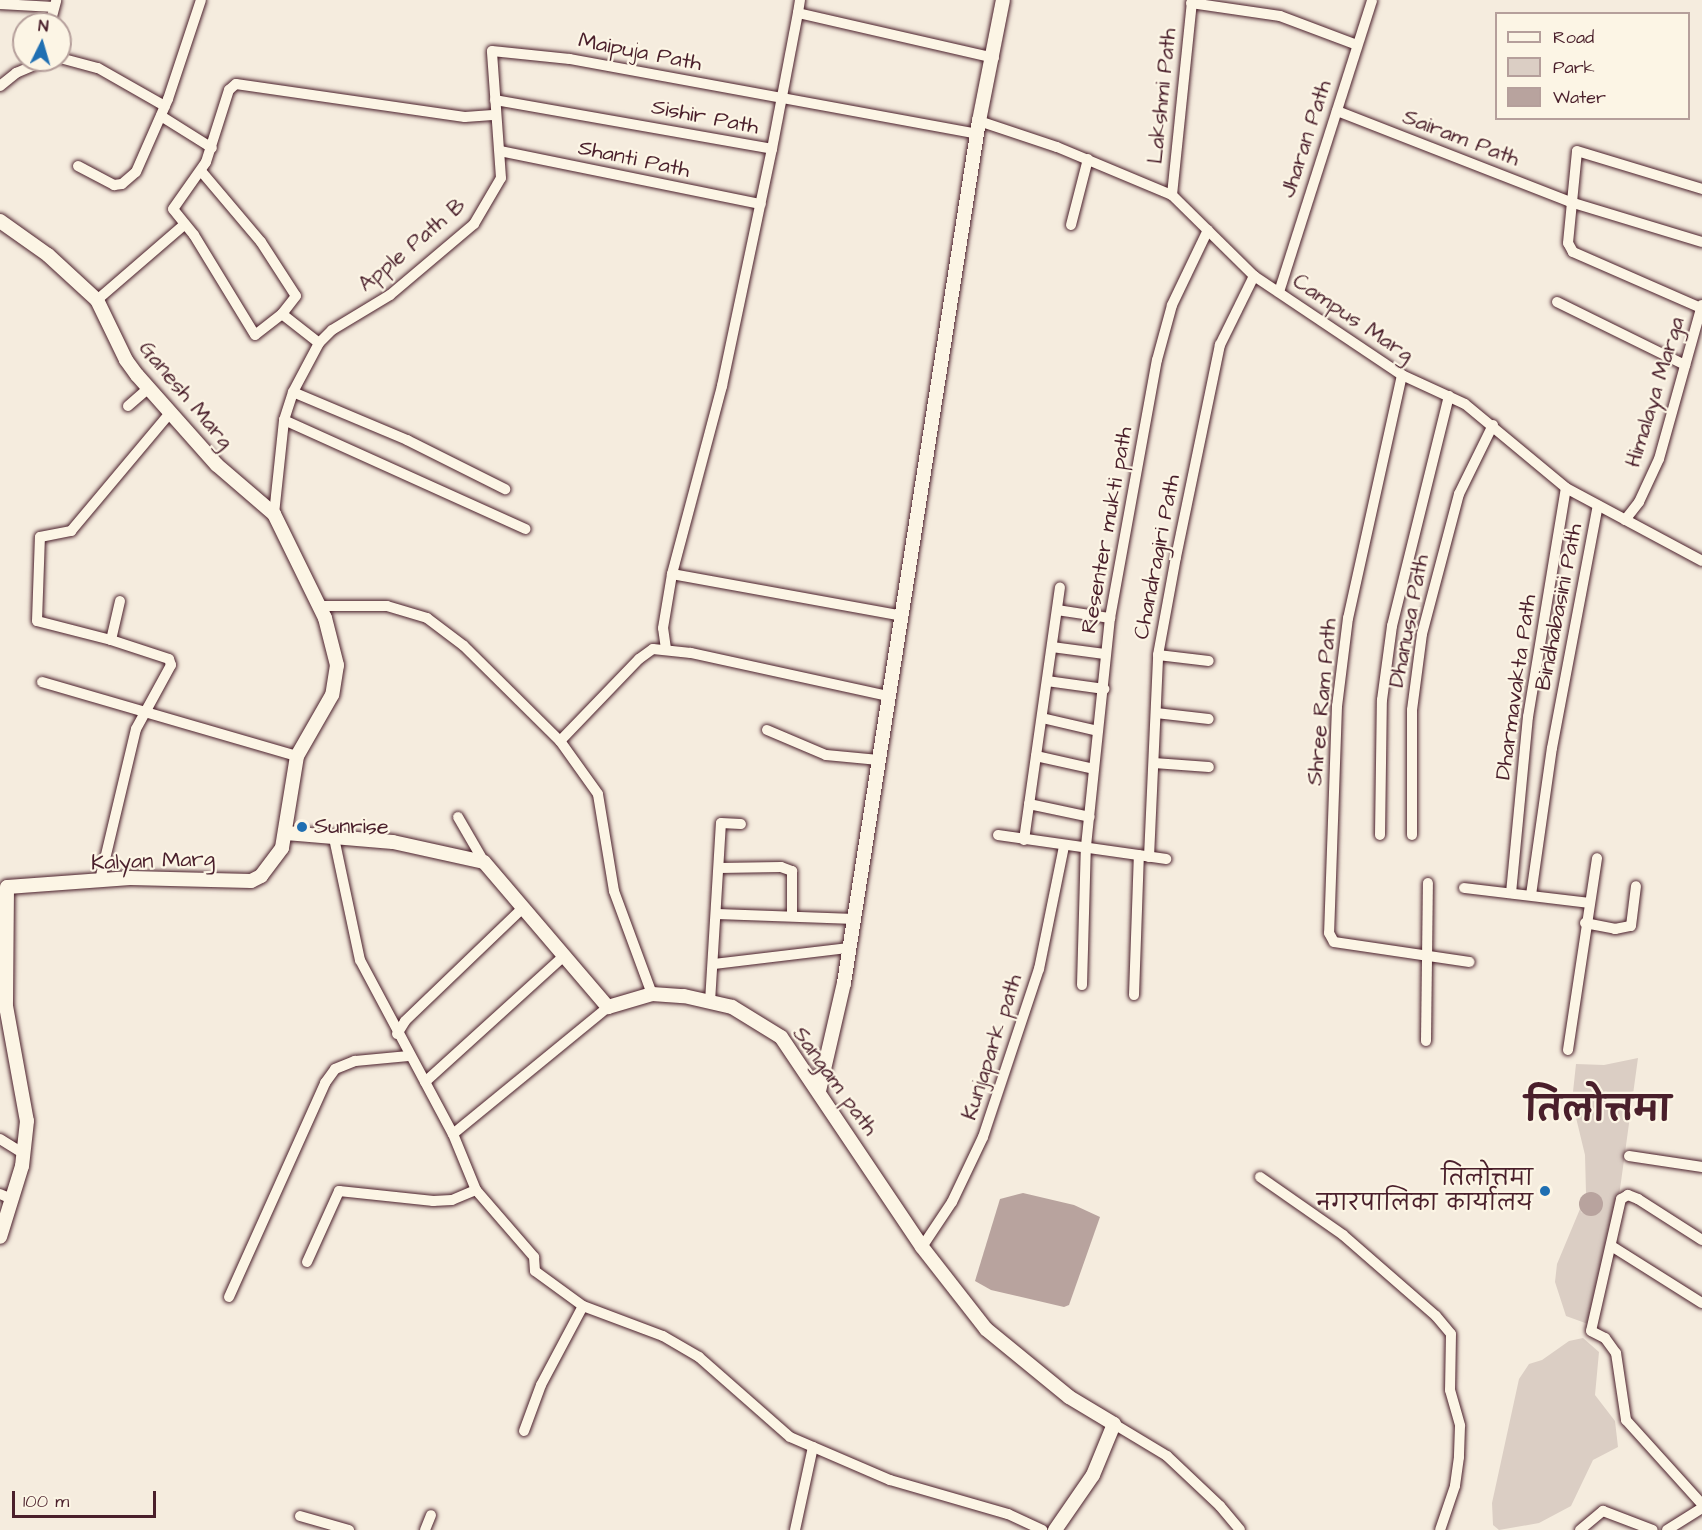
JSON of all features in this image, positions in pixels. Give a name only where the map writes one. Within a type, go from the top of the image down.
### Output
[{"type":"street","points":[[78,166],[105,181],[122,184],[136,172],[163,111],[201,0]]},
{"type":"street","name":"Sishir Path","points":[[495,100],[772,149],[800,0]]},
{"type":"street","points":[[819,1091],[855,919],[979,128],[994,58],[1003,0]]},
{"type":"street","name":"Jharan Path","points":[[1278,292],[1372,0]]},
{"type":"street","points":[[1191,2],[1280,16],[1357,45]]},
{"type":"street","name":"Lakshmi Path","points":[[1172,195],[1191,2]]},
{"type":"street","points":[[0,4],[55,3]]},
{"type":"street","points":[[798,13],[994,58]]},
{"type":"street","name":"Maipuja Path","points":[[492,51],[570,59],[782,97],[979,128]]},
{"type":"street","name":"Apple Path B","points":[[274,514],[285,420],[293,392],[319,343],[332,330],[390,295],[474,224],[501,178],[492,51]]},
{"type":"street","points":[[72,61],[98,68],[163,111],[212,148]]},
{"type":"street","points":[[0,86],[18,72]]},
{"type":"street","points":[[201,171],[261,242],[296,296],[282,314],[259,334],[252,333],[199,244],[173,209],[174,204],[201,171],[212,148],[221,110],[229,90],[236,84],[465,117],[496,115]]},
{"type":"street","name":"Sairam Path","points":[[1337,111],[1570,202],[1702,242]]},
{"type":"street","name":"Campus Marg","points":[[979,128],[1088,159],[1172,195],[1254,276],[1402,375],[1449,396],[1493,425],[1566,488],[1702,561]]},
{"type":"street","points":[[666,649],[663,628],[672,574],[722,386],[772,149]]},
{"type":"street","name":"Shanti Path","points":[[500,151],[760,204]]},
{"type":"street","points":[[1702,189],[1577,151],[1570,202],[1568,243],[1573,252],[1702,307]]},
{"type":"street","points":[[1071,225],[1088,159]]},
{"type":"street","name":"Ganesh Marg","points":[[0,221],[48,255],[97,300],[126,360],[149,388],[217,465],[274,514]]},
{"type":"street","points":[[97,300],[184,225]]},
{"type":"street","name":"Resenter mukti path","points":[[1082,985],[1086,846],[1110,618],[1156,360],[1172,305],[1208,230]]},
{"type":"street","name":"Chandragiri Path","points":[[1134,995],[1144,856],[1155,763],[1158,655],[1220,345],[1254,276]]},
{"type":"street","points":[[1557,302],[1685,365]]},
{"type":"street","name":"Himalaya Marga","points":[[1625,520],[1639,502],[1659,459],[1702,307]]},
{"type":"street","points":[[282,314],[319,343]]},
{"type":"street","points":[[1690,347],[1702,351]]},
{"type":"street","name":"Shree Ram Path","points":[[1402,375],[1348,618],[1337,706],[1329,933],[1334,942],[1427,957]]},
{"type":"street","points":[[128,406],[149,388]]},
{"type":"street","points":[[293,392],[407,440],[505,489]]},
{"type":"street","points":[[1380,835],[1382,700],[1392,626],[1449,396]]},
{"type":"street","points":[[100,880],[133,738],[171,661],[111,640],[37,621],[40,537],[71,531],[171,412]]},
{"type":"street","points":[[285,420],[525,529]]},
{"type":"street","name":"Dhanusa Path","points":[[1412,835],[1412,710],[1422,634],[1460,494],[1493,425]]},
{"type":"street","name":"Dharmavakta Path","points":[[1511,893],[1528,717],[1566,488]]},
{"type":"street","name":"Bindhabasini Path","points":[[1531,895],[1552,748],[1598,505]]},
{"type":"street","name":"Kalyan Marg","points":[[0,1237],[6,1196],[24,1154],[27,1121],[23,1083],[6,1006],[4,885],[187,877],[251,881],[267,872],[286,833],[297,756],[332,695],[337,665],[318,606],[274,514]]},
{"type":"street","points":[[672,574],[903,616]]},
{"type":"street","points":[[1024,840],[1060,588]]},
{"type":"street","points":[[111,640],[120,602]]},
{"type":"street","points":[[318,606],[387,606],[427,618],[464,646],[560,741],[598,794],[617,902],[652,994]]},
{"type":"street","points":[[1057,610],[1110,618]]},
{"type":"street","points":[[1052,648],[1105,654]]},
{"type":"street","points":[[560,741],[639,658],[653,649],[666,649],[889,696]]},
{"type":"street","points":[[1158,655],[1209,661]]},
{"type":"street","points":[[1047,681],[1104,689]]},
{"type":"street","points":[[42,682],[297,756]]},
{"type":"street","points":[[1156,713],[1209,719]]},
{"type":"street","points":[[1042,718],[1098,731]]},
{"type":"street","points":[[767,730],[826,755],[879,760]]},
{"type":"street","points":[[1036,756],[1094,769]]},
{"type":"street","points":[[1155,763],[1209,767]]},
{"type":"street","points":[[1029,804],[1090,817]]},
{"type":"street","points":[[453,1134],[608,1007],[484,862],[458,817]]},
{"type":"street","points":[[710,1002],[721,823],[741,824]]},
{"type":"street","points":[[286,833],[393,842],[484,862]]},
{"type":"street","points":[[998,835],[1167,859]]},
{"type":"street","points":[[334,838],[360,960],[397,1034],[453,1134],[476,1190],[534,1257],[536,1270],[583,1306],[663,1336],[699,1357],[777,1429],[890,1480],[1008,1514],[1042,1530]]},
{"type":"street","name":"Kunjapark path","points":[[922,1247],[952,1202],[983,1137],[1039,969],[1064,846]]},
{"type":"street","points":[[1568,1050],[1585,923],[1597,858]]},
{"type":"street","points":[[719,868],[782,867],[792,871],[792,915]]},
{"type":"street","points":[[1426,1041],[1428,883]]},
{"type":"street","points":[[1585,923],[1615,929],[1630,926],[1636,886]]},
{"type":"street","points":[[1464,888],[1589,903]]},
{"type":"street","points":[[397,1034],[405,1021],[523,908]]},
{"type":"street","points":[[717,914],[855,919]]},
{"type":"street","points":[[714,964],[849,948]]},
{"type":"street","points":[[425,1082],[563,957]]},
{"type":"street","points":[[1427,957],[1470,963]]},
{"type":"street","name":"Sangam path","points":[[608,1007],[652,994],[710,1002],[732,1007],[781,1037],[922,1247],[986,1329],[1069,1396],[1114,1424]]},
{"type":"street","points":[[230,1297],[325,1083],[335,1069],[355,1061],[409,1056]]},
{"type":"street","points":[[0,1139],[24,1154]]},
{"type":"street","points":[[1629,1156],[1702,1167]]},
{"type":"street","points":[[1260,1177],[1343,1235],[1436,1316],[1451,1334],[1450,1390],[1460,1426],[1459,1457],[1455,1486],[1440,1530]]},
{"type":"street","points":[[306,1262],[339,1191],[433,1201],[452,1200],[476,1190]]},
{"type":"street","points":[[1666,1530],[1702,1506],[1626,1420],[1616,1353],[1605,1338],[1591,1331],[1613,1246],[1621,1199],[1628,1195],[1702,1240]]},
{"type":"street","points":[[1613,1246],[1702,1303]]},
{"type":"street","points":[[524,1431],[541,1385],[583,1306]]},
{"type":"street","points":[[1055,1530],[1093,1475],[1114,1424],[1167,1456],[1220,1506],[1239,1530]]},
{"type":"street","points":[[795,1530],[813,1447]]},
{"type":"street","points":[[1580,1530],[1604,1511],[1653,1530]]},
{"type":"street","points":[[425,1530],[431,1515]]},
{"type":"street","points":[[300,1516],[349,1530]]},
{"type":"green space","points":[[1638,1058],[1620,1189],[1588,1324],[1566,1316],[1555,1282],[1557,1264],[1580,1209],[1582,1213],[1602,1200],[1597,1194],[1586,1193],[1585,1155],[1572,1101],[1576,1064],[1604,1065]]},
{"type":"green space","points":[[1583,1338],[1599,1352],[1595,1395],[1615,1421],[1618,1447],[1593,1460],[1571,1506],[1539,1523],[1499,1530],[1493,1525],[1492,1503],[1519,1379],[1529,1364],[1542,1360],[1569,1341]]},
{"type":"water","points":[[1591,1192],[1596,1193],[1602,1199],[1602,1209],[1596,1215],[1591,1216],[1586,1215],[1580,1209],[1579,1204],[1580,1199],[1586,1193]]},
{"type":"water","points":[[1023,1193],[1074,1205],[1100,1217],[1069,1305],[1064,1307],[991,1290],[975,1281],[1000,1199]]},
{"type":"place","name":"Sunrise","points":[[302,827]]},
{"type":"place","name":"तिलोत्तमा नगरपालिका कार्यालय","points":[[1545,1191]]},
{"type":"district","name":"तिलोत्तमा","points":[[1598,1111]]}]
